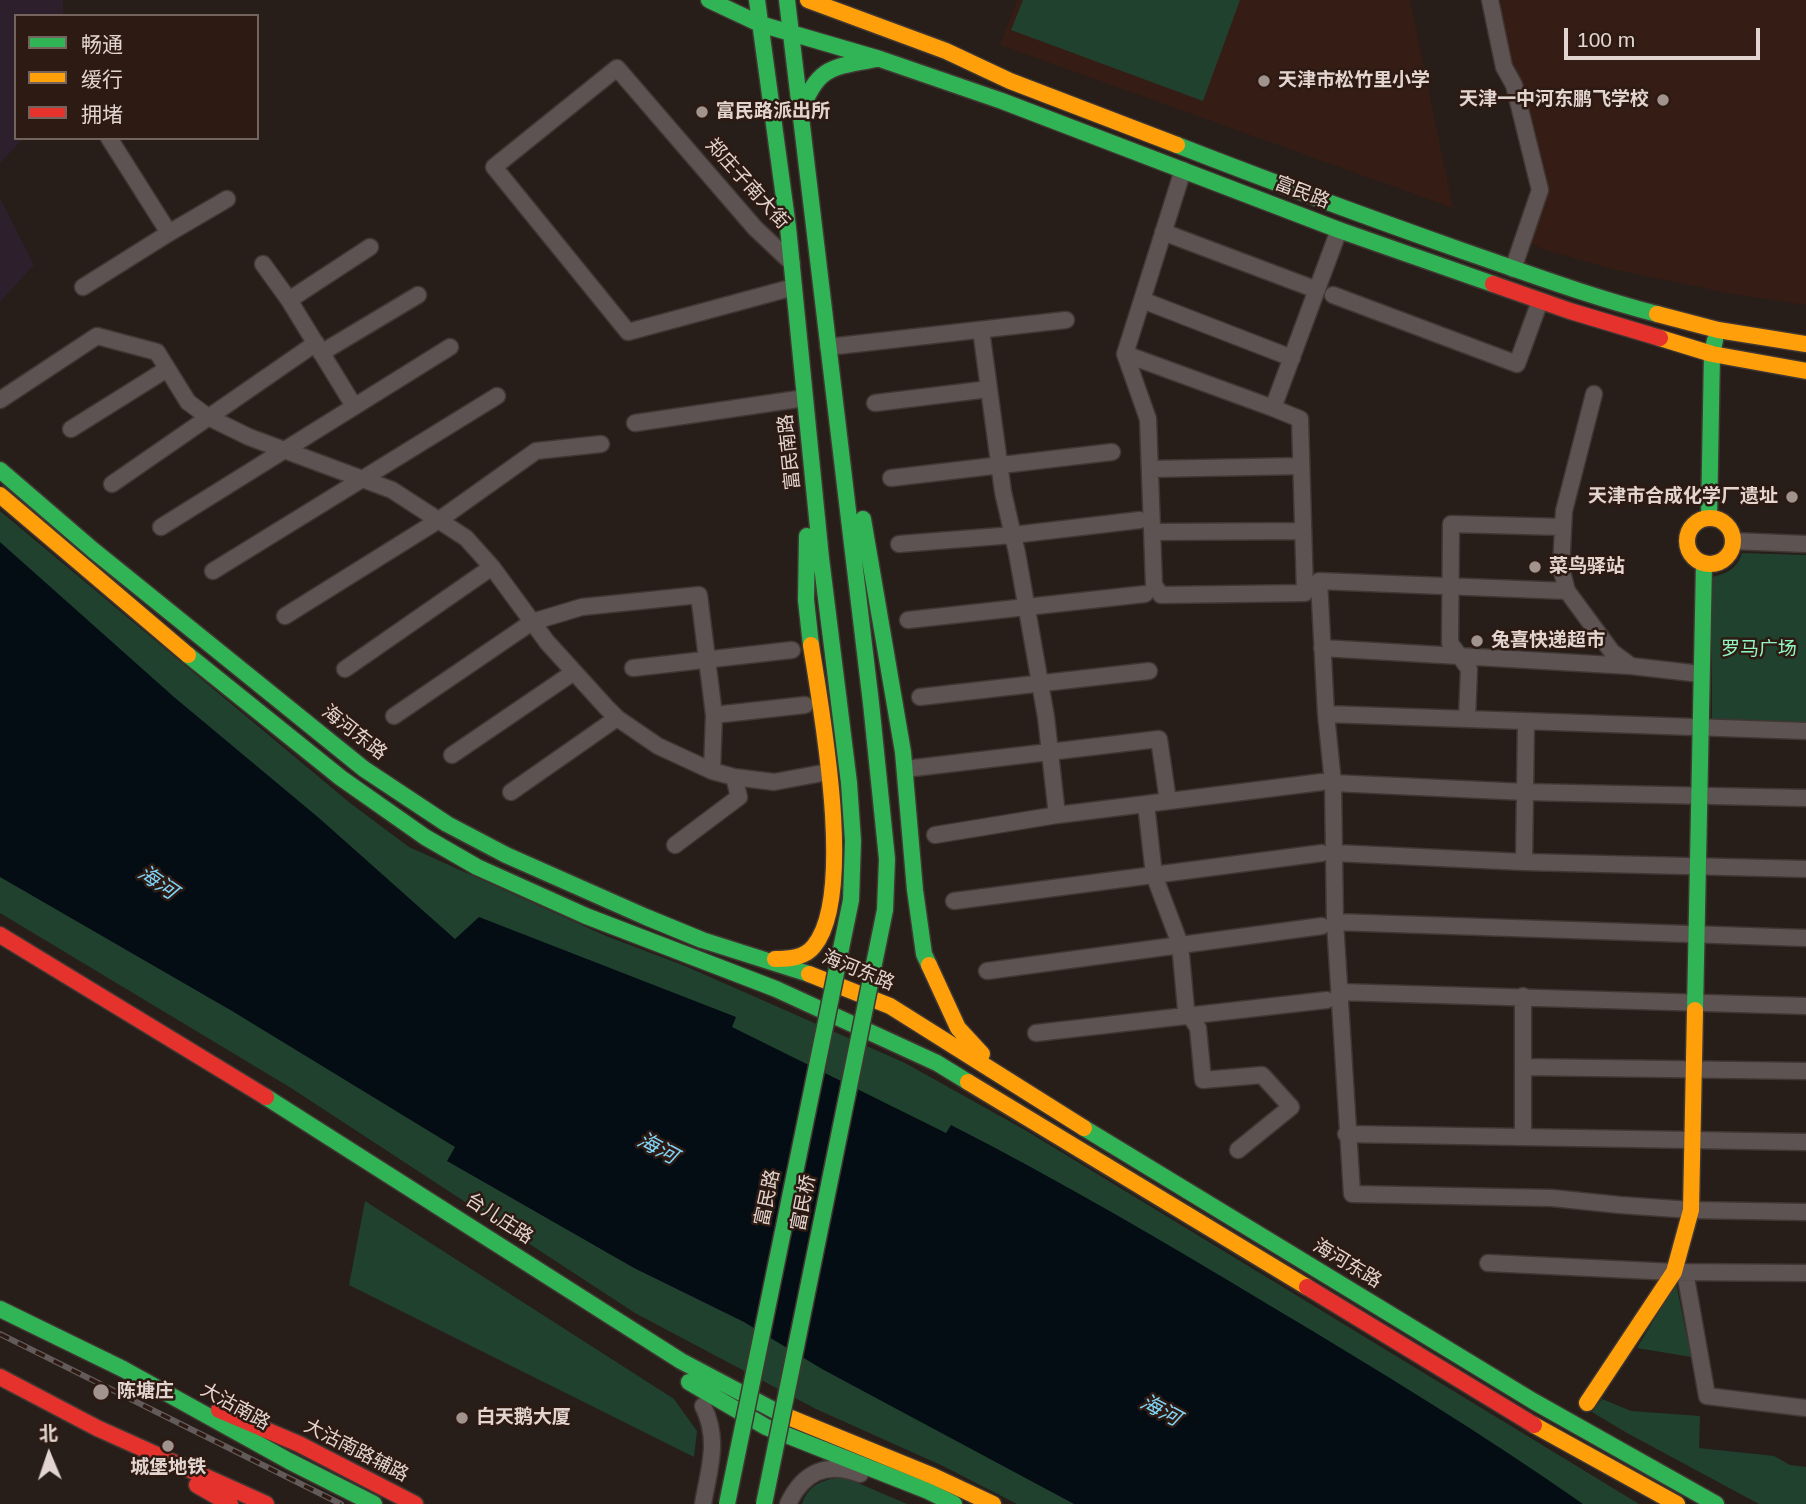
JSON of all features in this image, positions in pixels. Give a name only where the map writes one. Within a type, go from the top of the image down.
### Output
[{"type":"main road","name":"富民路","points":[[709,0],[760,24],[880,59],[1002,101],[1339,230],[1540,301],[1712,354],[1806,371]]},
{"type":"main road","name":"富民南路","points":[[757,0],[792,263],[821,558],[849,783],[853,841],[851,901]]},
{"type":"main road","points":[[787,0],[845,476],[865,523],[905,769],[915,890],[924,954],[958,1028],[1003,1078]]},
{"type":"main road","name":"富民路","points":[[808,0],[946,51],[1010,81],[1311,197],[1513,269],[1613,303],[1718,330],[1806,344]]},
{"type":"main road","points":[[800,118],[807,93],[813,82],[825,71],[880,59]]},
{"type":"main road","points":[[1709,518],[1712,354],[1718,330]]},
{"type":"main road","name":"海河东路","points":[[0,470],[93,550],[364,769],[447,824],[582,891],[702,940],[830,980],[890,1006],[1003,1078],[1542,1407],[1716,1504]]},
{"type":"main road","name":"富民桥","points":[[764,1504],[885,910],[887,859],[845,476]]},
{"type":"main road","points":[[758,958],[789,959],[804,956],[816,945],[824,927],[831,894],[835,850],[806,601],[807,526],[814,482]]},
{"type":"main road","points":[[0,495],[199,664],[341,778],[425,837],[477,867],[586,916],[776,989],[937,1063],[1559,1440],[1677,1504]]},
{"type":"main road","points":[[1709,518],[1723,523],[1732,534],[1733,541],[1729,555],[1711,565],[1692,556],[1686,542],[1690,528],[1709,518]]},
{"type":"main road","points":[[1587,1403],[1679,1272],[1691,1210],[1704,564]]},
{"type":"main road","name":"富民路","points":[[727,1504],[851,901]]},
{"type":"main road","name":"台儿庄路","points":[[0,935],[337,1140],[681,1361],[774,1411],[933,1476],[993,1504]]},
{"type":"main road","name":"台儿庄路","points":[[12,961],[303,1134],[675,1374],[766,1427],[928,1491],[954,1504]]},
{"type":"main road","name":"大沽南路","points":[[0,1309],[123,1368],[289,1461],[374,1504]]},
{"type":"main road","name":"大沽南路辅路","points":[[123,1368],[299,1444],[415,1504]]},
{"type":"main road","points":[[675,1374],[703,1406]]},
{"type":"main road","points":[[0,1377],[97,1428],[230,1504]]},
{"type":"main road","points":[[97,1428],[263,1502]]},
{"type":"street","points":[[1490,0],[1504,67],[1514,85],[1540,190],[1513,269]]},
{"type":"street","name":"郑庄子南大街","points":[[792,263],[755,228],[617,68],[494,167],[628,332],[794,287]]},
{"type":"street","points":[[110,140],[169,233]]},
{"type":"street","points":[[1125,354],[1300,419],[1305,593],[1161,595],[1154,585],[1148,419],[1125,354],[1183,170]]},
{"type":"street","points":[[82,287],[227,199]]},
{"type":"street","points":[[1273,408],[1292,358],[1325,293],[1339,230]]},
{"type":"street","points":[[1163,232],[1517,364],[1540,301]]},
{"type":"street","points":[[289,300],[370,247]]},
{"type":"street","points":[[263,264],[289,300],[354,406]]},
{"type":"street","points":[[112,484],[208,417],[318,348],[418,295]]},
{"type":"street","points":[[1142,300],[1292,358]]},
{"type":"street","points":[[828,347],[1066,320]]},
{"type":"street","points":[[981,330],[1000,466],[1040,684],[1057,815]]},
{"type":"street","points":[[0,400],[97,336],[157,352],[188,402],[208,417],[249,437],[392,490],[467,538],[532,622],[617,718],[658,746],[712,771],[734,777],[774,782],[828,772]]},
{"type":"street","points":[[162,527],[450,347]]},
{"type":"street","points":[[71,429],[167,369]]},
{"type":"street","points":[[875,403],[989,389]]},
{"type":"street","points":[[1594,394],[1564,511],[1561,568],[1567,591],[1612,652],[1631,666]]},
{"type":"street","points":[[213,571],[497,396]]},
{"type":"street","points":[[635,423],[805,398]]},
{"type":"street","points":[[285,616],[439,520],[536,451],[601,444]]},
{"type":"street","points":[[891,478],[1112,452]]},
{"type":"street","points":[[1150,469],[1301,466]]},
{"type":"street","points":[[899,544],[1013,535],[1140,520]]},
{"type":"street","points":[[1467,719],[1469,669],[1450,643],[1451,524],[1563,527]]},
{"type":"street","points":[[1152,532],[1303,531]]},
{"type":"street","points":[[1733,541],[1806,544]]},
{"type":"street","points":[[345,669],[492,568]]},
{"type":"street","points":[[1567,591],[1319,581],[1328,782],[1328,924],[1352,1194],[1552,1198],[1691,1210],[1806,1212]]},
{"type":"street","points":[[908,620],[1145,594]]},
{"type":"street","points":[[394,716],[532,622],[582,607],[699,595],[714,715],[712,771]]},
{"type":"street","points":[[1322,648],[1458,654],[1631,666],[1701,674]]},
{"type":"street","points":[[633,668],[792,650]]},
{"type":"street","points":[[452,755],[574,671]]},
{"type":"street","points":[[920,697],[1149,671]]},
{"type":"street","points":[[714,715],[805,705]]},
{"type":"street","points":[[1326,715],[1806,731]]},
{"type":"street","points":[[511,792],[617,718]]},
{"type":"street","points":[[1524,862],[1526,722]]},
{"type":"street","points":[[905,769],[1159,739],[1168,801]]},
{"type":"street","points":[[675,845],[739,797],[734,777]]},
{"type":"street","points":[[935,835],[1057,815],[1328,782],[1525,792],[1806,798]]},
{"type":"street","points":[[1146,804],[1154,875],[1180,944],[1186,1009],[1198,1028],[1203,1080],[1262,1075],[1291,1107],[1238,1150]]},
{"type":"street","points":[[954,901],[1328,853],[1524,862],[1806,869]]},
{"type":"street","points":[[987,971],[1328,924],[1806,938]]},
{"type":"street","points":[[1036,1033],[1190,1016],[1333,996],[1523,996],[1806,1006]]},
{"type":"street","points":[[1523,996],[1523,1136]]},
{"type":"street","points":[[1523,1067],[1806,1071]]},
{"type":"street","points":[[1346,1133],[1806,1142]]},
{"type":"street","points":[[1488,1263],[1679,1272],[1806,1273]]},
{"type":"street","points":[[1679,1272],[1707,1396],[1806,1408]]},
{"type":"street","points":[[703,1406],[710,1422],[714,1444],[704,1504]]},
{"type":"street","points":[[788,1504],[808,1477],[834,1467],[852,1471],[935,1504]]},
{"type":"shaded area","points":[[0,0],[63,0],[63,14],[14,14],[14,140],[22,140],[0,163]]},
{"type":"shaded area","name":"天津市松竹里小学","points":[[1017,0],[1410,0],[1453,208],[1000,45]]},
{"type":"shaded area","name":"天津一中河东鹏飞学校","points":[[1502,0],[1806,0],[1806,305],[1728,293],[1616,270],[1542,249],[1526,240],[1542,189],[1499,10]]},
{"type":"shaded area","points":[[0,198],[34,265],[0,302]]},
{"type":"green space","points":[[1023,0],[1240,0],[1203,101],[1011,30]]},
{"type":"green space","points":[[0,511],[350,803],[409,847],[606,936],[685,966],[905,1063],[1025,1130],[1639,1504],[1017,1504],[943,1466],[816,1409],[635,1313],[291,1088],[0,913]]},
{"type":"green space","name":"罗马广场","points":[[1742,553],[1806,555],[1806,725],[1712,723],[1712,577],[1731,570]]},
{"type":"green space","points":[[365,1201],[674,1399],[697,1431],[694,1457],[349,1285]]},
{"type":"green space","points":[[1676,1283],[1691,1357],[1637,1348]]},
{"type":"green space","points":[[1602,1399],[1631,1411],[1700,1416],[1699,1448],[1774,1456],[1790,1465],[1806,1467],[1806,1504],[1759,1504],[1592,1412]]},
{"type":"green space","points":[[844,1477],[907,1504],[802,1504],[813,1487],[830,1479]]},
{"type":"water","name":"海河","points":[[0,542],[174,697],[319,818],[455,939],[479,917],[736,1017],[732,1027],[946,1133],[951,1125],[1114,1214],[1391,1379],[1583,1504],[1074,1504],[822,1369],[744,1322],[634,1268],[447,1161],[455,1147],[232,1011],[0,877]]},
{"type":"railway","points":[[0,1334],[341,1504]]},
{"type":"traffic: fast","points":[[709,0],[760,24],[880,59],[1002,101],[1339,230],[1493,284]]},
{"type":"traffic: fast","points":[[757,0],[788,227],[821,558],[849,783],[853,841],[851,900]]},
{"type":"traffic: fast","points":[[787,0],[871,703],[887,859],[885,910]]},
{"type":"traffic: fast","points":[[801,112],[813,85],[828,71],[877,59]]},
{"type":"traffic: fast","points":[[1177,145],[1463,251],[1657,314]]},
{"type":"traffic: fast","points":[[1709,518],[1712,354],[1715,340]]},
{"type":"traffic: fast","points":[[0,470],[93,550],[364,769],[447,824],[506,855],[646,917],[702,940],[809,974]]},
{"type":"traffic: fast","points":[[863,519],[903,752],[915,890],[924,954],[929,965]]},
{"type":"traffic: fast","points":[[807,536],[806,600],[811,645]]},
{"type":"traffic: fast","points":[[1695,1010],[1704,564]]},
{"type":"traffic: fast","points":[[188,655],[341,778],[425,837],[477,867],[586,916],[776,989],[937,1063],[968,1082]]},
{"type":"traffic: fast","points":[[727,1504],[851,900]]},
{"type":"traffic: fast","points":[[764,1504],[885,910]]},
{"type":"traffic: fast","points":[[266,1097],[681,1361],[781,1414]]},
{"type":"traffic: fast","points":[[1084,1128],[1533,1401],[1716,1504]]},
{"type":"traffic: fast","points":[[0,1309],[123,1369],[289,1461],[374,1504]]},
{"type":"traffic: fast","points":[[689,1382],[766,1427],[928,1491],[954,1504]]},
{"type":"traffic: slow","points":[[808,0],[946,51],[1010,81],[1177,145]]},
{"type":"traffic: slow","points":[[1657,314],[1718,330],[1806,344]]},
{"type":"traffic: slow","points":[[1660,338],[1712,354],[1806,371]]},
{"type":"traffic: slow","points":[[0,495],[188,655]]},
{"type":"traffic: slow","points":[[1710,518],[1726,525],[1733,541],[1726,557],[1710,564],[1694,557],[1687,541],[1694,525],[1710,518]]},
{"type":"traffic: slow","points":[[775,959],[801,955],[814,946],[826,921],[833,886],[832,800],[811,645]]},
{"type":"traffic: slow","points":[[929,965],[958,1028],[982,1054]]},
{"type":"traffic: slow","points":[[809,974],[890,1006],[1084,1128]]},
{"type":"traffic: slow","points":[[1587,1403],[1674,1272],[1691,1210],[1695,1010]]},
{"type":"traffic: slow","points":[[968,1082],[1307,1287]]},
{"type":"traffic: slow","points":[[781,1414],[933,1476],[993,1504]]},
{"type":"traffic: slow","points":[[1534,1425],[1677,1504]]},
{"type":"traffic: jam","points":[[1493,284],[1660,338]]},
{"type":"traffic: jam","points":[[0,935],[266,1097]]},
{"type":"traffic: jam","points":[[1307,1287],[1534,1425]]},
{"type":"traffic: jam","points":[[0,1377],[97,1428],[266,1504]]},
{"type":"traffic: jam","points":[[219,1410],[299,1444],[415,1504]]},
{"type":"traffic: jam","points":[[197,1485],[230,1504]]},
{"type":"place","name":"天津市松竹里小学","points":[[1264,81]]},
{"type":"place","name":"天津一中河东鹏飞学校","points":[[1663,100]]},
{"type":"place","name":"富民路派出所","points":[[702,112]]},
{"type":"place","name":"天津市合成化学厂遗址","points":[[1792,497]]},
{"type":"place","name":"菜鸟驿站","points":[[1535,567]]},
{"type":"place","name":"兔喜快递超市","points":[[1477,641]]},
{"type":"place","name":"陈塘庄","points":[[101,1392]]},
{"type":"place","name":"白天鹅大厦","points":[[462,1418]]},
{"type":"place","name":"城堡地铁","points":[[168,1446]]}]
